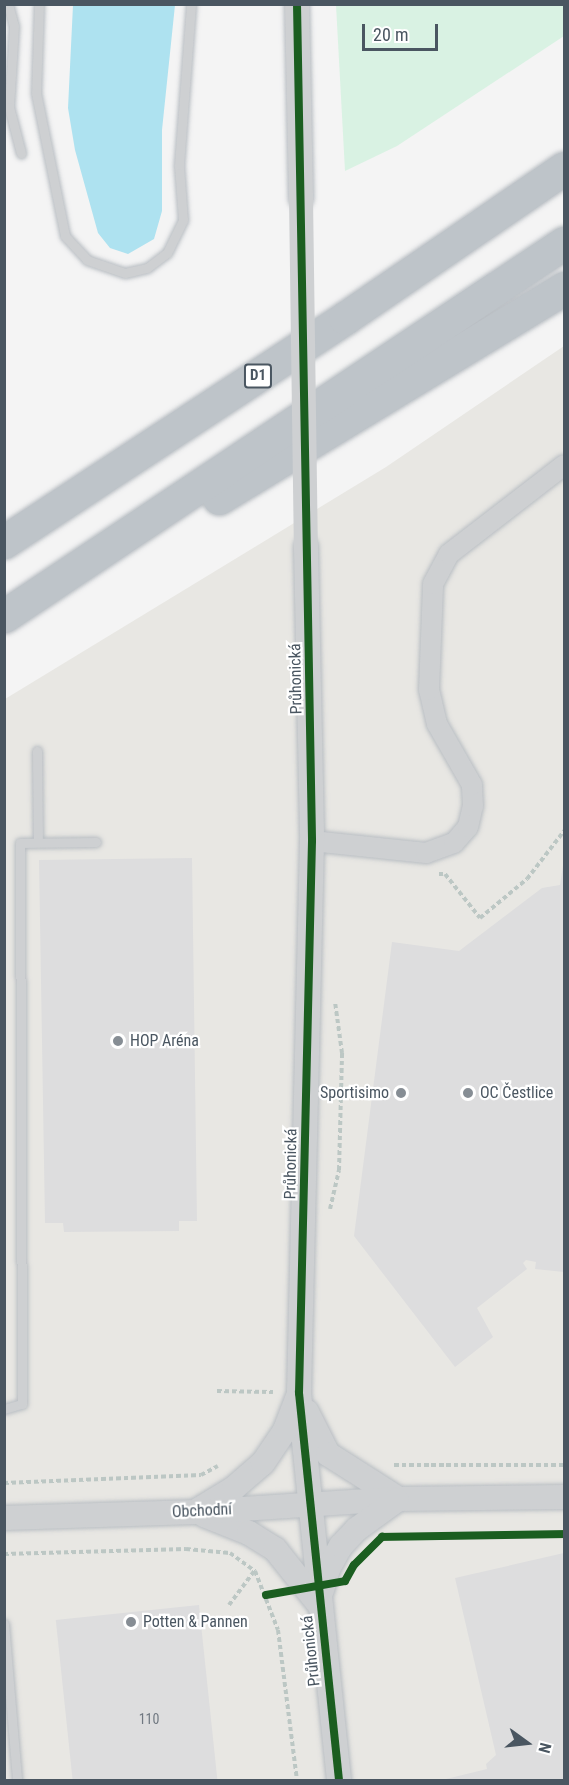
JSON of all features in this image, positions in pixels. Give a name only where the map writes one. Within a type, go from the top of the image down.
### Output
[{"type":"highway","name":"D1","points":[[4,542],[345,318],[564,168]]},
{"type":"highway","points":[[4,615],[564,243]]},
{"type":"highway","points":[[55,582],[200,510],[564,288]]},
{"type":"street","name":"Průhonická","points":[[297,4],[312,841],[299,1393],[319,1605],[339,1780]]},
{"type":"street","points":[[312,841],[426,853],[454,843],[468,827],[473,806],[472,785],[437,724],[429,690],[433,584],[449,554],[564,465]]},
{"type":"street","points":[[299,1393],[328,1454],[399,1499],[357,1529],[340,1546],[328,1569],[319,1605]]},
{"type":"street","points":[[196,1512],[234,1488],[263,1462],[285,1430],[299,1393]]},
{"type":"street","name":"Obchodní","points":[[4,1518],[196,1512],[399,1499],[564,1497]]},
{"type":"street","points":[[196,1512],[249,1533],[275,1549],[319,1605]]},
{"type":"lane","points":[[8,4],[14,26],[9,107],[21,153]]},
{"type":"lane","points":[[39,4],[36,93],[65,236],[87,260],[125,273],[147,268],[167,253],[183,220],[179,165],[191,4]]},
{"type":"lane","points":[[37,751],[38,842]]},
{"type":"lane","points":[[4,1409],[22,1404],[20,843],[96,842]]},
{"type":"lane","points":[[4,1624],[17,1780]]},
{"type":"path","points":[[434,873],[445,874],[480,918],[527,879],[564,831]]},
{"type":"path","points":[[328,1215],[339,1170],[342,1053],[334,994]]},
{"type":"path","points":[[217,1391],[299,1393]]},
{"type":"path","points":[[269,1403],[271,1392]]},
{"type":"path","points":[[4,1483],[201,1475],[220,1465]]},
{"type":"path","points":[[382,1465],[564,1466]]},
{"type":"path","points":[[4,1554],[186,1550],[230,1553],[255,1571],[278,1630],[297,1780]]},
{"type":"shaded area","points":[[564,346],[564,1780],[5,1780],[5,699],[386,467]]},
{"type":"green space","points":[[336,5],[564,5],[564,36],[397,146],[345,171]]},
{"type":"water","points":[[73,5],[175,5],[162,130],[162,211],[154,239],[128,254],[110,248],[98,233],[75,150],[68,108]]},
{"type":"building","name":"HOP Aréna","points":[[192,858],[197,1221],[179,1221],[179,1231],[64,1232],[63,1223],[45,1223],[39,860]]},
{"type":"building","name":"OC Čestlice","points":[[564,859],[564,1272],[535,1269],[536,1262],[526,1260],[523,1263],[527,1269],[477,1308],[493,1337],[455,1367],[354,1236],[392,942],[459,951],[542,888],[560,885]]},
{"type":"building","points":[[564,1553],[564,1780],[442,1780],[487,1769],[486,1764],[496,1755],[455,1578]]},
{"type":"building","points":[[199,1605],[217,1780],[73,1780],[56,1620]]},
{"type":"cycle path","points":[[297,4],[312,841],[299,1393],[339,1780]]},
{"type":"cycle path","points":[[266,1595],[345,1581],[354,1565],[382,1537],[564,1534]]},
{"type":"place","name":"HOP Aréna","points":[[118,1041]]},
{"type":"place","name":"Sportisimo","points":[[401,1093]]},
{"type":"place","name":"OC Čestlice","points":[[468,1093]]},
{"type":"place","name":"Potten & Pannen","points":[[131,1622]]}]
